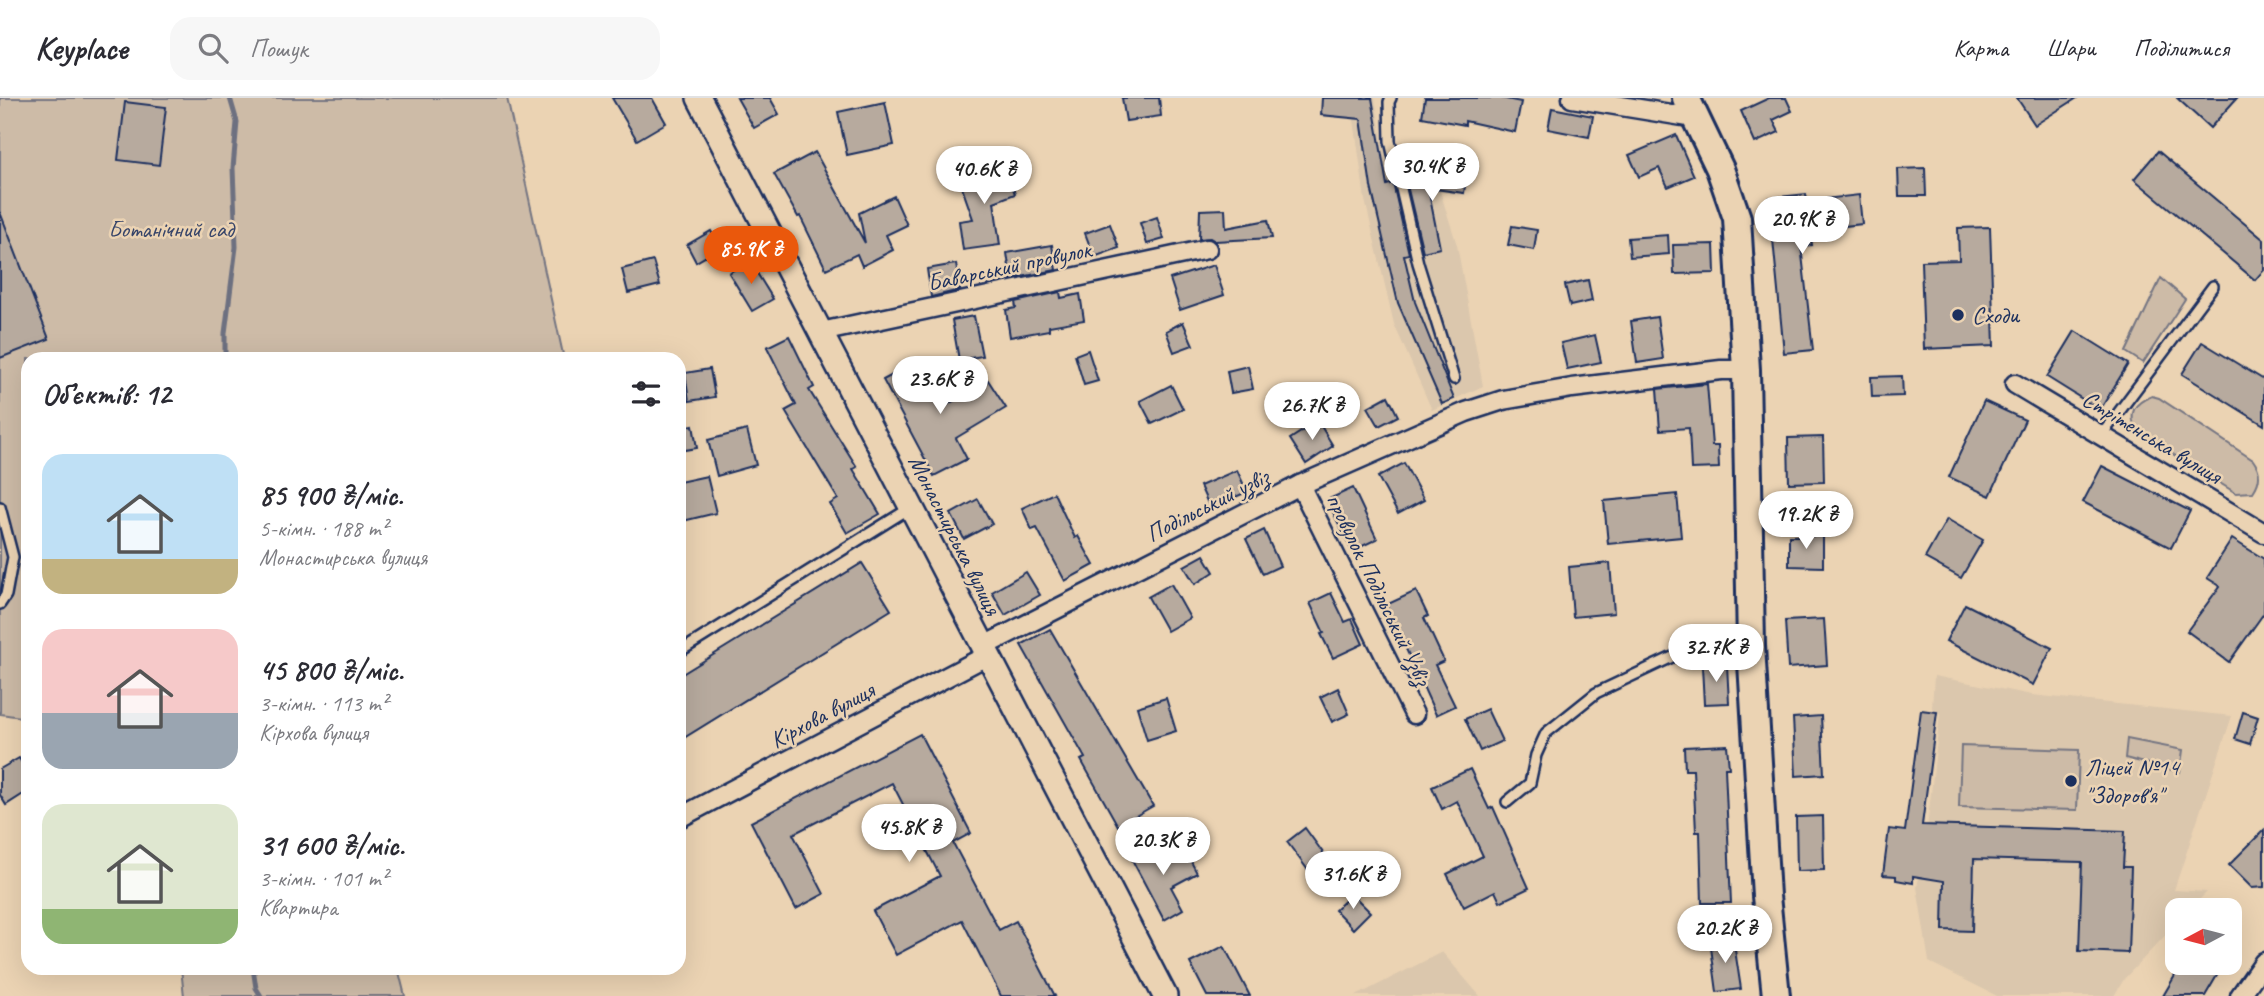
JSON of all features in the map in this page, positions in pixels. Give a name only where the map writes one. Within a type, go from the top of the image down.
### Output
[{"type":"main road","points":[[1690,108],[1720,169],[1737,218],[1746,370],[1751,646],[1766,896],[1776,996]]},
{"type":"street","name":"Монастирська вулиця","points":[[699,98],[1165,996]]},
{"type":"street","points":[[1572,98],[1690,108]]},
{"type":"street","name":"Баварський провулок","points":[[821,332],[1207,249]]},
{"type":"street","name":"Подільський узвіз","points":[[986,650],[1300,485],[1466,412],[1503,400],[1572,388],[1721,370],[1746,370]]},
{"type":"street","name":"Стрітенська вулиця","points":[[2015,384],[2264,533]]},
{"type":"street","name":"провулок Подільський Узвіз","points":[[1300,485],[1414,714]]},
{"type":"street","name":"Кірхова вулиця","points":[[686,814],[986,650]]},
{"type":"street","points":[[2246,994],[2264,962]]},
{"type":"lane","points":[[1391,98],[1390,141],[1418,263],[1454,379]]},
{"type":"lane","points":[[2101,436],[2213,286]]},
{"type":"lane","points":[[0,507],[13,557],[6,595],[0,604]]},
{"type":"lane","points":[[686,648],[911,507]]},
{"type":"lane","points":[[1507,802],[1530,783],[1536,755],[1546,733],[1596,693],[1683,652],[1751,646]]},
{"type":"shaded area","points":[[1351,98],[1375,98],[1388,174],[1432,166],[1457,245],[1483,386],[1432,410],[1394,324],[1365,200]]},
{"type":"shaded area","name":"Ліцей №14 \"Здоров'я\"","points":[[1934,676],[2032,695],[2232,716],[2174,890],[2207,892],[2201,898],[2165,898],[2165,936],[2124,979],[2114,996],[1997,996],[1929,962],[1917,887],[1925,846],[1940,714],[1932,708]]},
{"type":"shaded area","points":[[1442,952],[1480,996],[1356,996]]},
{"type":"green space","name":"Ботанічний сад","points":[[0,98],[507,98],[562,352],[21,352],[21,717],[0,714]]},
{"type":"green space","points":[[2161,278],[2185,299],[2143,363],[2126,352]]},
{"type":"green space","points":[[2152,396],[2253,460],[2259,476],[2253,492],[2236,493],[2137,432],[2133,419],[2134,410],[2137,405]]},
{"type":"green space","points":[[2127,739],[2183,750],[2180,772],[2125,758]]},
{"type":"green space","points":[[1961,746],[2079,750],[2077,810],[1959,807]]},
{"type":"green space","points":[[182,975],[400,975],[405,996],[184,996]]},
{"type":"building","points":[[612,98],[652,98],[666,123],[637,140]]},
{"type":"building","points":[[737,98],[770,98],[779,114],[754,128]]},
{"type":"building","points":[[1122,98],[1159,98],[1161,116],[1126,121]]},
{"type":"building","points":[[1322,98],[1372,98],[1387,185],[1393,183],[1409,254],[1404,255],[1415,302],[1454,399],[1442,404],[1398,303],[1371,187],[1361,119],[1321,115]]},
{"type":"building","points":[[1425,98],[1501,98],[1521,102],[1515,132],[1465,121],[1465,125],[1422,117]]},
{"type":"building","points":[[1769,98],[1786,98],[1792,111],[1773,120],[1779,132],[1755,143],[1741,111]]},
{"type":"building","points":[[2017,98],[2077,98],[2035,125]]},
{"type":"building","points":[[2177,98],[2237,98],[2210,128]]},
{"type":"building","points":[[125,102],[166,107],[159,165],[118,160]]},
{"type":"building","points":[[885,102],[894,145],[847,155],[838,112]]},
{"type":"building","points":[[1552,108],[1593,116],[1589,137],[1548,129]]},
{"type":"building","points":[[1676,135],[1694,176],[1668,187],[1659,168],[1639,177],[1629,155]]},
{"type":"building","points":[[2158,151],[2264,240],[2264,270],[2255,280],[2134,179]]},
{"type":"building","points":[[815,152],[865,243],[859,213],[894,196],[907,225],[886,235],[893,250],[862,266],[857,254],[826,269],[800,216],[798,217],[774,174]]},
{"type":"building","points":[[1004,163],[1015,194],[994,202],[1000,245],[963,250],[959,221],[973,219],[959,179]]},
{"type":"building","points":[[1447,168],[1467,171],[1464,193],[1428,188],[1440,248],[1423,252],[1406,181],[1447,173]]},
{"type":"building","points":[[1925,168],[1926,196],[1899,196],[1898,169]]},
{"type":"building","points":[[1806,194],[1807,201],[1859,195],[1862,224],[1810,230],[1812,245],[1801,246],[1813,350],[1784,353],[1769,198]]},
{"type":"building","points":[[1225,209],[1226,228],[1268,220],[1272,238],[1215,241],[1210,238],[1199,239],[1200,210]]},
{"type":"building","points":[[0,212],[49,339],[0,358]]},
{"type":"building","points":[[1157,217],[1164,239],[1147,244],[1140,223]]},
{"type":"building","points":[[1110,224],[1119,248],[1094,257],[1085,233]]},
{"type":"building","points":[[1512,226],[1537,230],[1534,250],[1508,245]]},
{"type":"building","name":"Сходи","points":[[1990,227],[1994,346],[1924,349],[1921,261],[1959,260],[1958,228]]},
{"type":"building","points":[[711,231],[720,248],[696,262],[687,245]]},
{"type":"building","points":[[1668,235],[1669,254],[1630,257],[1628,238]]},
{"type":"building","points":[[1714,244],[1715,273],[1674,274],[1673,245]]},
{"type":"building","points":[[1052,245],[1056,270],[1011,279],[1007,253]]},
{"type":"building","points":[[749,260],[773,299],[752,311],[729,273]]},
{"type":"building","points":[[653,261],[660,285],[628,293],[622,269]]},
{"type":"building","points":[[956,264],[960,290],[931,297],[927,269]]},
{"type":"building","points":[[1214,265],[1224,295],[1180,310],[1170,279]]},
{"type":"building","points":[[1588,280],[1592,301],[1570,306],[1565,285]]},
{"type":"building","points":[[1060,292],[1061,298],[1080,294],[1084,320],[1010,337],[1006,310],[1016,308],[1015,302]]},
{"type":"building","points":[[974,316],[982,356],[959,360],[952,320]]},
{"type":"building","points":[[1657,317],[1663,359],[1637,363],[1631,321]]},
{"type":"building","points":[[1183,322],[1193,345],[1174,352],[1166,331]]},
{"type":"building","points":[[2075,331],[2128,364],[2100,410],[2047,377]]},
{"type":"building","points":[[1595,335],[1601,362],[1567,369],[1561,343]]},
{"type":"building","points":[[789,336],[814,387],[809,390],[857,467],[853,469],[880,514],[847,533],[830,504],[838,499],[785,411],[796,405],[767,347]]},
{"type":"building","points":[[2202,342],[2264,380],[2264,425],[2182,374]]},
{"type":"building","points":[[1088,350],[1098,381],[1084,385],[1075,355]]},
{"type":"building","points":[[915,363],[940,409],[988,380],[1006,408],[956,438],[967,459],[934,476],[883,380]]},
{"type":"building","points":[[1248,366],[1253,389],[1231,393],[1227,371]]},
{"type":"building","points":[[710,369],[715,397],[689,401],[686,373]]},
{"type":"building","points":[[1902,376],[1903,396],[1872,397],[1871,377]]},
{"type":"building","points":[[1707,384],[1712,446],[1718,446],[1719,468],[1691,469],[1689,428],[1660,430],[1657,389]]},
{"type":"building","points":[[1171,385],[1183,409],[1152,424],[1140,401]]},
{"type":"building","points":[[1388,396],[1398,416],[1379,426],[1368,407]]},
{"type":"building","points":[[1984,401],[2025,420],[1990,496],[1949,477]]},
{"type":"building","points":[[1318,421],[1333,446],[1306,464],[1290,439]]},
{"type":"building","points":[[693,425],[697,448],[686,450],[686,426]]},
{"type":"building","points":[[747,430],[756,465],[717,476],[708,440]]},
{"type":"building","points":[[1823,437],[1824,482],[1789,483],[1788,438]]},
{"type":"building","points":[[1404,463],[1424,500],[1398,514],[1378,477]]},
{"type":"building","points":[[2102,466],[2190,511],[2171,548],[2083,502]]},
{"type":"building","points":[[1237,470],[1247,492],[1210,508],[1200,486]]},
{"type":"building","points":[[707,476],[716,513],[686,520],[686,480]]},
{"type":"building","points":[[1353,488],[1377,539],[1352,551],[1327,500]]},
{"type":"building","points":[[1054,493],[1075,538],[1078,536],[1094,565],[1065,581],[1037,528],[1032,530],[1022,508]]},
{"type":"building","points":[[1677,494],[1681,537],[1608,544],[1604,501]]},
{"type":"building","points":[[978,499],[992,524],[964,539],[951,514]]},
{"type":"building","points":[[1947,519],[1983,540],[1961,578],[1925,558]]},
{"type":"building","points":[[1264,530],[1280,566],[1263,574],[1246,539]]},
{"type":"building","points":[[1789,536],[1823,536],[1823,567],[1789,566]]},
{"type":"building","points":[[2232,539],[2264,559],[2264,613],[2229,662],[2187,631],[2220,586],[2207,578]]},
{"type":"building","points":[[1204,555],[1214,572],[1195,584],[1184,566]]},
{"type":"building","points":[[862,563],[891,610],[686,737],[686,672]]},
{"type":"building","points":[[1610,563],[1614,613],[1573,617],[1569,567]]},
{"type":"building","points":[[1026,572],[1040,595],[1005,615],[992,592]]},
{"type":"building","points":[[1171,584],[1190,618],[1167,631],[1148,597]]},
{"type":"building","points":[[1416,591],[1428,616],[1424,618],[1444,661],[1435,665],[1455,706],[1436,715],[1386,605]]},
{"type":"building","points":[[1331,593],[1345,622],[1352,619],[1363,644],[1333,658],[1310,603]]},
{"type":"building","points":[[1965,604],[2052,648],[2033,685],[1946,641]]},
{"type":"building","points":[[1824,619],[1827,665],[1788,668],[1785,621]]},
{"type":"building","points":[[1050,629],[1153,806],[1118,826],[1081,760],[1085,758],[1021,645]]},
{"type":"building","points":[[1727,665],[1729,703],[1704,704],[1702,666]]},
{"type":"building","points":[[1338,688],[1349,714],[1332,722],[1320,697]]},
{"type":"building","points":[[1166,698],[1176,731],[1147,740],[1137,707]]},
{"type":"building","points":[[1487,709],[1502,741],[1480,751],[1465,719]]},
{"type":"building","points":[[1921,710],[1937,712],[1922,825],[2125,831],[2123,867],[2131,867],[2128,953],[2079,951],[2082,862],[1974,859],[1972,931],[1943,930],[1944,881],[1913,876],[1913,883],[1896,880],[1896,876],[1883,875],[1889,829],[1905,831]]},
{"type":"building","points":[[2243,712],[2258,717],[2250,744],[2235,739]]},
{"type":"building","points":[[1821,716],[1824,774],[1796,776],[1793,718]]},
{"type":"building","points":[[920,734],[971,833],[953,843],[999,930],[1016,921],[1055,996],[1001,996],[962,920],[896,955],[873,911],[940,876],[892,783],[793,834],[824,894],[796,909],[751,822]]},
{"type":"building","points":[[1727,745],[1729,768],[1725,768],[1731,903],[1702,903],[1700,832],[1696,832],[1693,770],[1685,770],[1684,747]]},
{"type":"building","points":[[19,758],[21,761],[21,795],[6,805],[0,795],[0,769]]},
{"type":"building","points":[[1470,769],[1489,809],[1493,807],[1529,888],[1500,902],[1495,891],[1464,907],[1447,874],[1483,856],[1457,801],[1442,809],[1432,787]]},
{"type":"building","points":[[1823,816],[1824,870],[1797,871],[1796,817]]},
{"type":"building","points":[[1305,828],[1329,861],[1311,874],[1287,842]]},
{"type":"building","points":[[2264,830],[2264,887],[2252,888],[2229,865]]},
{"type":"building","points":[[1149,843],[1160,863],[1185,850],[1197,873],[1171,887],[1183,909],[1164,920],[1129,854]]},
{"type":"building","points":[[1352,894],[1370,912],[1353,929],[1335,910]]},
{"type":"building","points":[[1733,937],[1741,989],[1717,992],[1710,940]]},
{"type":"building","points":[[1224,946],[1250,996],[1207,996],[1190,963]]},
{"type":"building","points":[[2175,975],[2217,975],[2205,996],[2163,996]]},
{"type":"waterway","points":[[225,352],[236,247],[233,168],[237,122],[230,98]]},
{"type":"waterway","points":[[254,975],[256,988],[261,996]]},
{"type":"place","name":"Сходи","points":[[1958,315]]},
{"type":"place","name":"Ліцей №14 \"Здоров'я\"","points":[[2071,781]]}]
